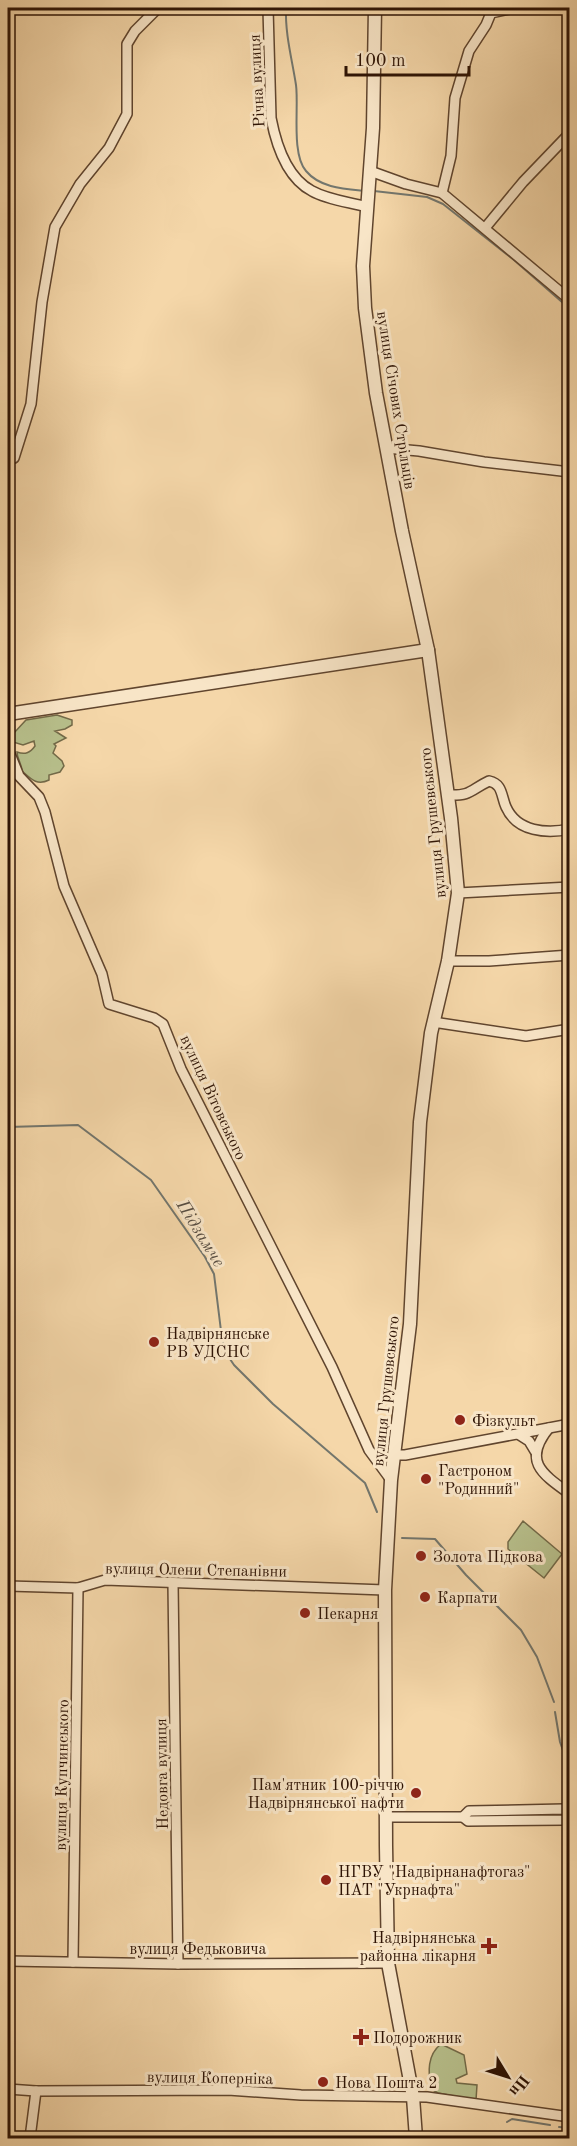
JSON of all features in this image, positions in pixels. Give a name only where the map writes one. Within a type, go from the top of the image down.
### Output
[{"type":"street","points":[[8,459],[14,458],[31,404],[42,302],[55,228],[80,184],[109,148],[127,114],[127,44],[135,31],[158,8]]},
{"type":"street","name":"Річна вулиця","points":[[268,8],[271,118],[274,134],[291,172],[302,185],[320,195],[367,202]]},
{"type":"street","name":"вулиця Січових Стрільців","points":[[375,8],[374,128],[363,266],[365,308],[376,393],[402,531],[428,650]]},
{"type":"street","points":[[442,193],[451,156],[455,98],[469,51],[491,13],[514,8]]},
{"type":"street","points":[[485,228],[523,182],[570,132]]},
{"type":"street","points":[[370,177],[442,193],[564,295],[570,296]]},
{"type":"street","points":[[386,447],[570,472]]},
{"type":"street","points":[[8,714],[428,650]]},
{"type":"street","name":"вулиця Грушевського","points":[[416,2139],[413,2097],[388,1963],[385,1590],[391,1480],[410,1324],[420,1122],[433,1022],[448,961],[458,893],[448,795],[428,650]]},
{"type":"street","name":"вулиця Вітовського","points":[[8,749],[19,776],[39,797],[45,812],[64,886],[102,974],[109,1004],[163,1023],[181,1069],[332,1367],[369,1450],[391,1480]]},
{"type":"street","points":[[448,795],[463,796],[489,781],[496,782],[501,788],[506,808],[513,818],[523,825],[541,832],[570,829]]},
{"type":"street","points":[[458,893],[570,887]]},
{"type":"street","points":[[448,961],[489,962],[570,955]]},
{"type":"street","points":[[433,1022],[526,1036],[570,1029]]},
{"type":"street","points":[[395,1455],[570,1424]]},
{"type":"street","points":[[535,1451],[538,1442],[549,1428]]},
{"type":"street","points":[[518,1434],[529,1441],[546,1477],[570,1494]]},
{"type":"street","name":"вулиця Олени Степанівни","points":[[8,1586],[78,1588],[105,1580],[385,1590]]},
{"type":"street","name":"Недовга вулиця","points":[[173,1583],[178,1964]]},
{"type":"street","name":"вулиця Купчинського","points":[[73,1962],[78,1588]]},
{"type":"street","points":[[462,1817],[470,1811],[564,1809],[570,1811]]},
{"type":"street","points":[[386,1817],[462,1817],[468,1821],[564,1820],[570,1817]]},
{"type":"street","name":"вулиця Федьковича","points":[[8,1961],[178,1964],[388,1963]]},
{"type":"street","name":"вулиця Коперніка","points":[[8,2089],[36,2091],[228,2090],[301,2096],[413,2097],[458,2100],[570,2117]]},
{"type":"street","points":[[30,2139],[36,2091]]},
{"type":"green space","points":[[57,715],[72,720],[72,725],[55,731],[66,738],[54,744],[56,746],[53,753],[64,766],[60,772],[49,775],[49,780],[38,782],[22,771],[17,755],[17,752],[27,753],[31,750],[35,746],[34,741],[23,745],[13,742],[13,734],[26,720]]},
{"type":"green space","points":[[523,1521],[562,1554],[544,1578],[508,1549],[508,1542]]},
{"type":"green space","points":[[441,2044],[464,2055],[467,2074],[456,2079],[457,2083],[477,2085],[476,2100],[438,2093],[431,2089],[429,2076],[431,2059],[436,2048]]},
{"type":"waterway","points":[[286,8],[297,94],[297,142],[301,163],[306,171],[318,181],[341,188],[365,191]]},
{"type":"waterway","points":[[374,191],[427,197],[443,204],[514,260],[570,309]]},
{"type":"waterway","name":"Підзамче","points":[[8,1127],[78,1125],[151,1180],[205,1257],[214,1274],[222,1339],[226,1353],[234,1365],[273,1404],[365,1483],[377,1512]]},
{"type":"waterway","name":"Підзамче","points":[[402,1538],[435,1539],[466,1575],[521,1630],[537,1657],[554,1702]]},
{"type":"waterway","name":"Підзамче","points":[[555,1712],[560,1742],[570,1770]]},
{"type":"waterway","name":"Підзамче","points":[[507,2122],[512,2119],[550,2125]]},
{"type":"waterway","name":"Підзамче","points":[[559,2127],[570,2128]]},
{"type":"place","name":"Надвірнянське РВ УДСНС","points":[[154,1342]]},
{"type":"place","name":"Фізкульт","points":[[460,1420]]},
{"type":"place","name":"Гастроном \"Родинний\"","points":[[426,1479]]},
{"type":"place","name":"Золота Підкова","points":[[421,1556]]},
{"type":"place","name":"Карпати","points":[[425,1597]]},
{"type":"place","name":"Пекарня","points":[[305,1613]]},
{"type":"place","name":"Пам'ятник 100-річчю Надвірнянської нафти","points":[[416,1793]]},
{"type":"place","name":"НГВУ \"Надвірнанафтогаз\" ПАТ \"Укрнафта\"","points":[[326,1880]]},
{"type":"place","name":"Надвірнянська районна лікарня","points":[[489,1946]]},
{"type":"place","name":"Подорожник","points":[[361,2037]]},
{"type":"place","name":"Нова Пошта 2","points":[[323,2082]]}]
